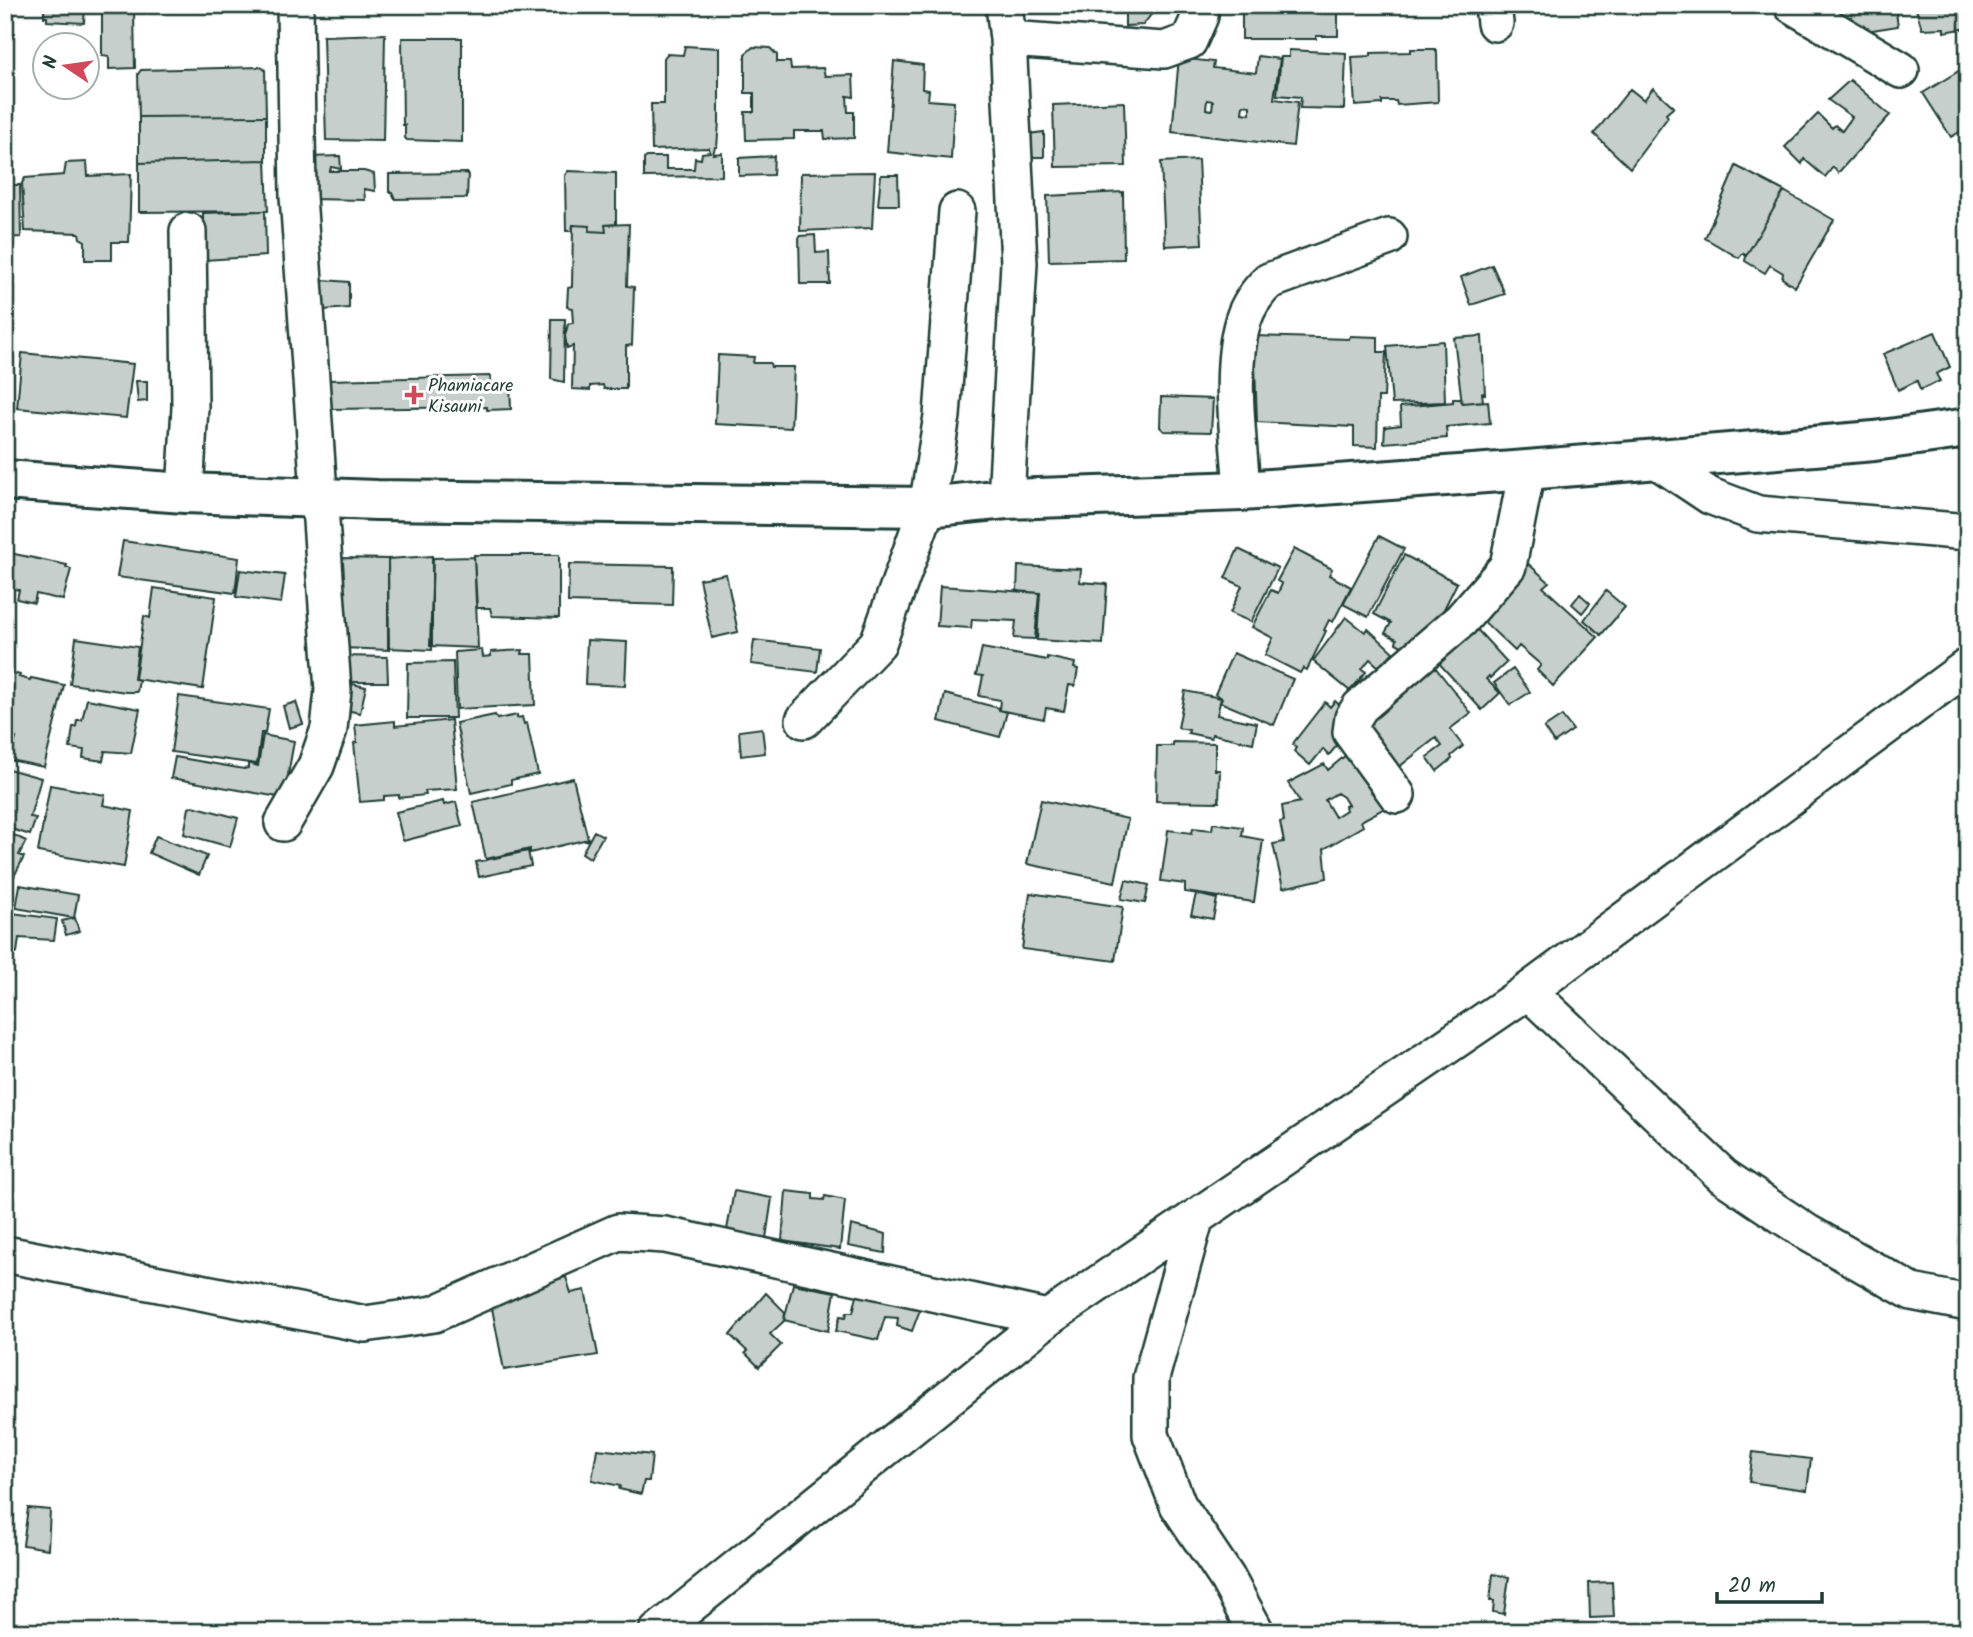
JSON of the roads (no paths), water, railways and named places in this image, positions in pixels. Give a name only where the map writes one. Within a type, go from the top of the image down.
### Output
[{"type":"main road","points":[[5,480],[186,493],[377,500],[927,507],[1006,499],[1242,491],[1527,470],[1874,441],[1968,428]]},
{"type":"street","points":[[283,822],[316,766],[329,729],[333,690],[298,196],[295,5]]},
{"type":"street","points":[[1006,499],[1019,263],[1006,22],[1164,50],[1189,41],[1200,16],[1201,5]]},
{"type":"street","points":[[1792,5],[1900,71]]},
{"type":"street","points":[[804,720],[878,643],[927,507],[943,416],[957,211]]},
{"type":"street","points":[[186,493],[190,407],[188,231]]},
{"type":"street","points":[[1242,491],[1236,372],[1243,321],[1256,294],[1269,281],[1389,237]]},
{"type":"street","points":[[1656,460],[1710,496],[1758,514],[1968,532]]},
{"type":"street","points":[[1397,794],[1350,732],[1353,718],[1360,707],[1461,620],[1508,566],[1527,470]]},
{"type":"street","points":[[657,1632],[1048,1318],[1528,991],[1968,666]]},
{"type":"street","points":[[1528,991],[1723,1176],[1808,1233],[1912,1292],[1968,1303]]},
{"type":"street","points":[[1195,1220],[1151,1378],[1151,1435],[1178,1504],[1227,1578],[1256,1632]]},
{"type":"street","points":[[5,1254],[365,1324],[434,1314],[618,1232],[666,1235],[1048,1318]]},
{"type":"place","name":"Phamiacare Kisauni","points":[[414,395]]}]
